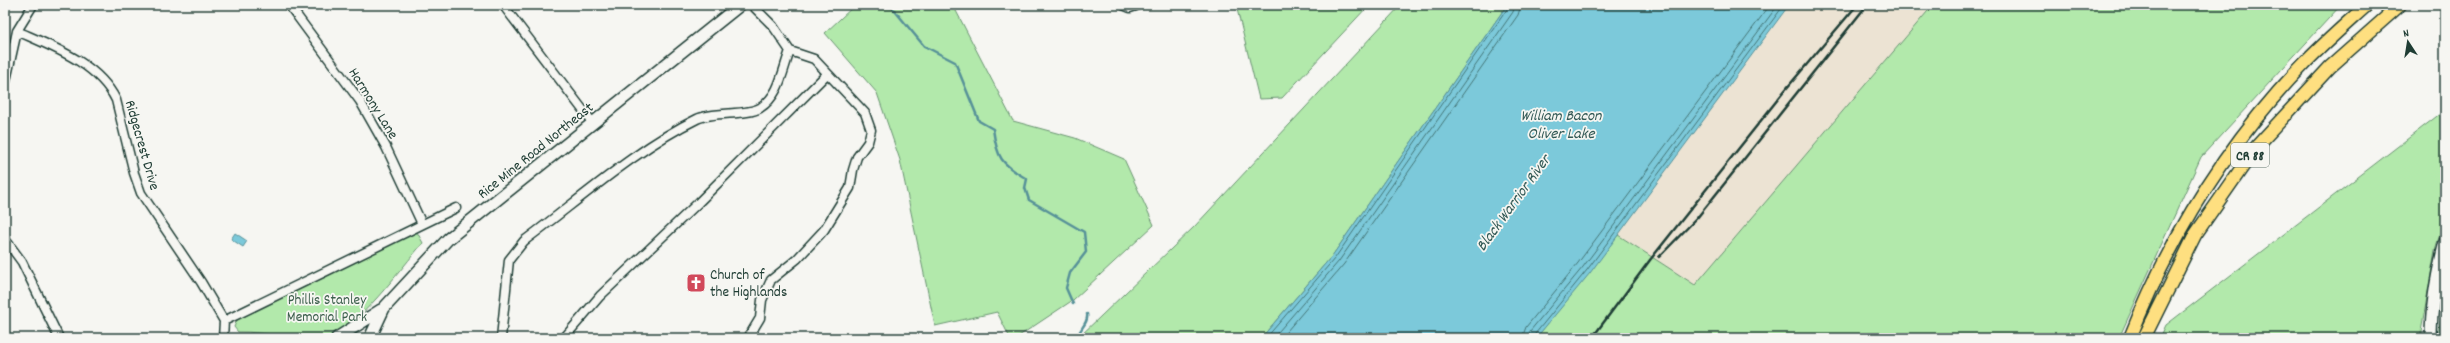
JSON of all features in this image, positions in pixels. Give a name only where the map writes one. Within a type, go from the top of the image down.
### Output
[{"type":"main road","name":"Rice Mine Road Northeast","points":[[370,338],[384,308],[448,239],[531,174],[592,122],[740,5]]},
{"type":"main road","name":"CR 88","points":[[2130,338],[2161,267],[2181,229],[2227,157],[2252,123],[2303,65],[2367,5]]},
{"type":"main road","name":"CR 88","points":[[2144,338],[2195,235],[2257,146],[2330,67],[2400,5]]},
{"type":"main road","points":[[2431,338],[2431,321],[2439,268],[2445,242]]},
{"type":"main road","points":[[337,338],[384,308]]},
{"type":"street","points":[[5,85],[17,31],[33,5]]},
{"type":"street","name":"Harmony Lane","points":[[289,5],[360,101],[386,147],[422,224]]},
{"type":"street","points":[[503,5],[592,122]]},
{"type":"street","points":[[748,338],[760,318],[762,300],[771,280],[797,259],[824,230],[850,188],[855,163],[868,142],[871,130],[865,113],[814,59],[790,51],[773,26],[752,5]]},
{"type":"street","points":[[1122,5],[1130,8],[1139,5]]},
{"type":"street","name":"Ridgecrest Drive","points":[[17,31],[88,66],[111,90],[116,100],[134,173],[141,193],[197,275],[224,321]]},
{"type":"street","points":[[501,338],[509,260],[524,241],[661,139],[699,118],[758,109],[773,97],[780,83],[790,51]]},
{"type":"street","points":[[564,338],[600,296],[698,203],[827,74]]},
{"type":"street","points":[[223,338],[224,321],[456,208]]},
{"type":"street","points":[[5,238],[22,262],[59,338]]},
{"type":"shaded area","points":[[1789,5],[1933,5],[1695,285],[1618,235]]},
{"type":"green space","points":[[855,5],[953,5],[1013,121],[1075,138],[1124,159],[1154,225],[1073,300],[1016,338],[1010,338],[997,312],[935,326],[900,160],[877,93],[825,33]]},
{"type":"green space","points":[[1236,5],[1369,5],[1282,98],[1259,99]]},
{"type":"green space","points":[[1401,5],[1507,5],[1332,256],[1261,338],[1078,338],[1194,227]]},
{"type":"green space","points":[[1933,5],[2341,5],[2201,157],[2119,338],[1536,338],[1618,235],[1695,285]]},
{"type":"green space","points":[[2445,110],[2445,217],[2435,250],[2420,338],[2160,338],[2166,325]]},
{"type":"green space","name":"Phillis Stanley Memorial Park","points":[[417,232],[423,243],[365,311],[338,333],[326,338],[305,339],[238,332],[234,327],[237,320]]},
{"type":"green space","points":[[2445,296],[2445,338],[2440,338],[2439,329]]},
{"type":"water","name":"William Bacon Oliver Lake","points":[[1507,5],[1789,5],[1590,273],[1536,338],[1261,338],[1332,256]]},
{"type":"water","points":[[235,233],[247,241],[243,247],[231,239]]},
{"type":"waterway","points":[[890,5],[924,46],[955,62],[979,121],[993,129],[996,147],[1002,159],[1011,169],[1027,179],[1025,188],[1029,200],[1084,232],[1086,252],[1070,273],[1066,288],[1073,304]]},
{"type":"waterway","points":[[1077,338],[1087,320],[1087,314]]},
{"type":"railway","points":[[1592,338],[1650,260],[1786,89],[1857,5]]},
{"type":"railway","points":[[1659,257],[1697,218],[1867,5]]},
{"type":"place","name":"Church of the Highlands","points":[[696,283]]},
{"type":"water label","name":"Black Warrior River","points":[[1512,202]]}]
